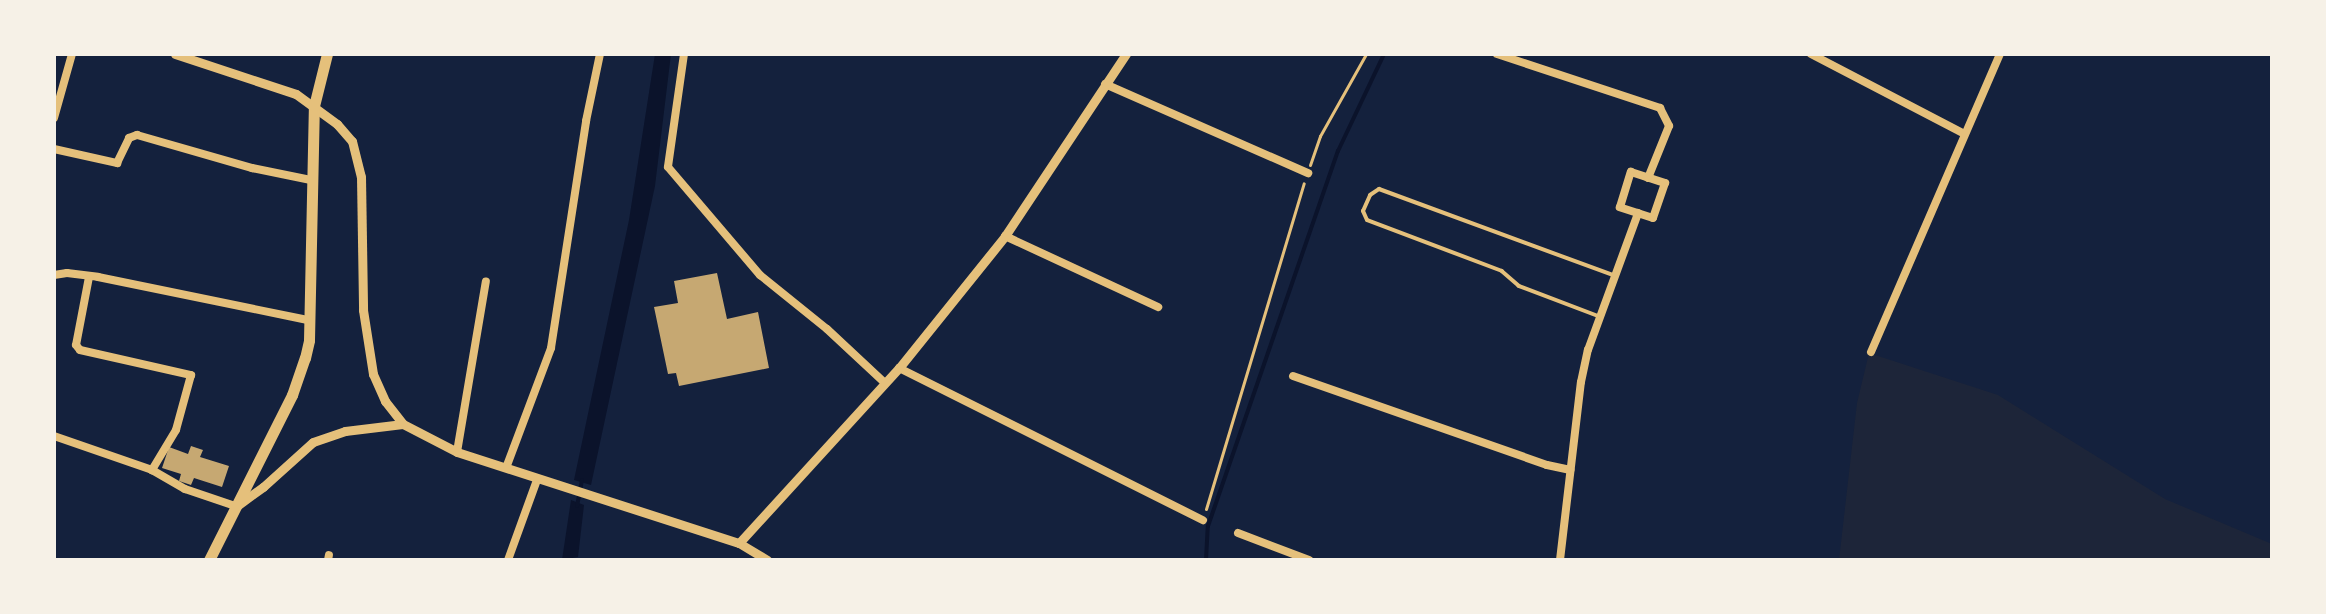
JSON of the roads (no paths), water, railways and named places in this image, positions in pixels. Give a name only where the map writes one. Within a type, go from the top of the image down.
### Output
[{"type":"main road","points":[[209,560],[295,387],[309,340],[314,106],[327,54]]},
{"type":"street","points":[[54,118],[72,54]]},
{"type":"street","points":[[175,54],[296,94],[337,124],[356,151],[363,199],[363,310],[373,374],[385,401],[403,424],[457,452],[739,543],[767,560]]},
{"type":"street","points":[[506,468],[551,348],[586,121],[600,54]]},
{"type":"street","points":[[684,54],[668,167],[760,275],[827,329],[885,383]]},
{"type":"street","points":[[739,543],[899,368],[1005,236],[1126,54]]},
{"type":"street","points":[[1497,54],[1660,108],[1669,126],[1648,178]]},
{"type":"street","points":[[1811,54],[1963,133]]},
{"type":"street","points":[[1871,352],[1963,133],[2000,54]]},
{"type":"street","points":[[1105,84],[1308,173]]},
{"type":"street","points":[[54,149],[117,163],[129,138],[137,135],[252,168],[311,180]]},
{"type":"street","points":[[1631,172],[1665,183],[1653,218],[1638,213],[1620,207],[1631,172]]},
{"type":"street","points":[[1560,560],[1581,382],[1600,317],[1638,213]]},
{"type":"street","points":[[1005,236],[1158,307]]},
{"type":"street","points":[[54,275],[67,273],[308,320]]},
{"type":"street","points":[[89,277],[76,345],[80,350],[191,375],[176,430],[152,470]]},
{"type":"street","points":[[457,452],[486,281]]},
{"type":"street","points":[[899,368],[1203,520]]},
{"type":"street","points":[[1293,376],[1547,465],[1570,470]]},
{"type":"street","points":[[54,436],[152,470],[185,489],[235,506],[263,487],[313,442],[345,431],[403,424]]},
{"type":"street","points":[[508,560],[537,480]]},
{"type":"street","points":[[1238,533],[1309,560]]},
{"type":"lane","points":[[1600,317],[1519,286],[1502,271],[1367,220],[1363,211],[1370,195],[1379,189],[1615,275]]},
{"type":"waterway","points":[[1206,560],[1208,526],[1338,151],[1384,54]]},
{"type":"waterway","points":[[577,506],[582,480]]}]
